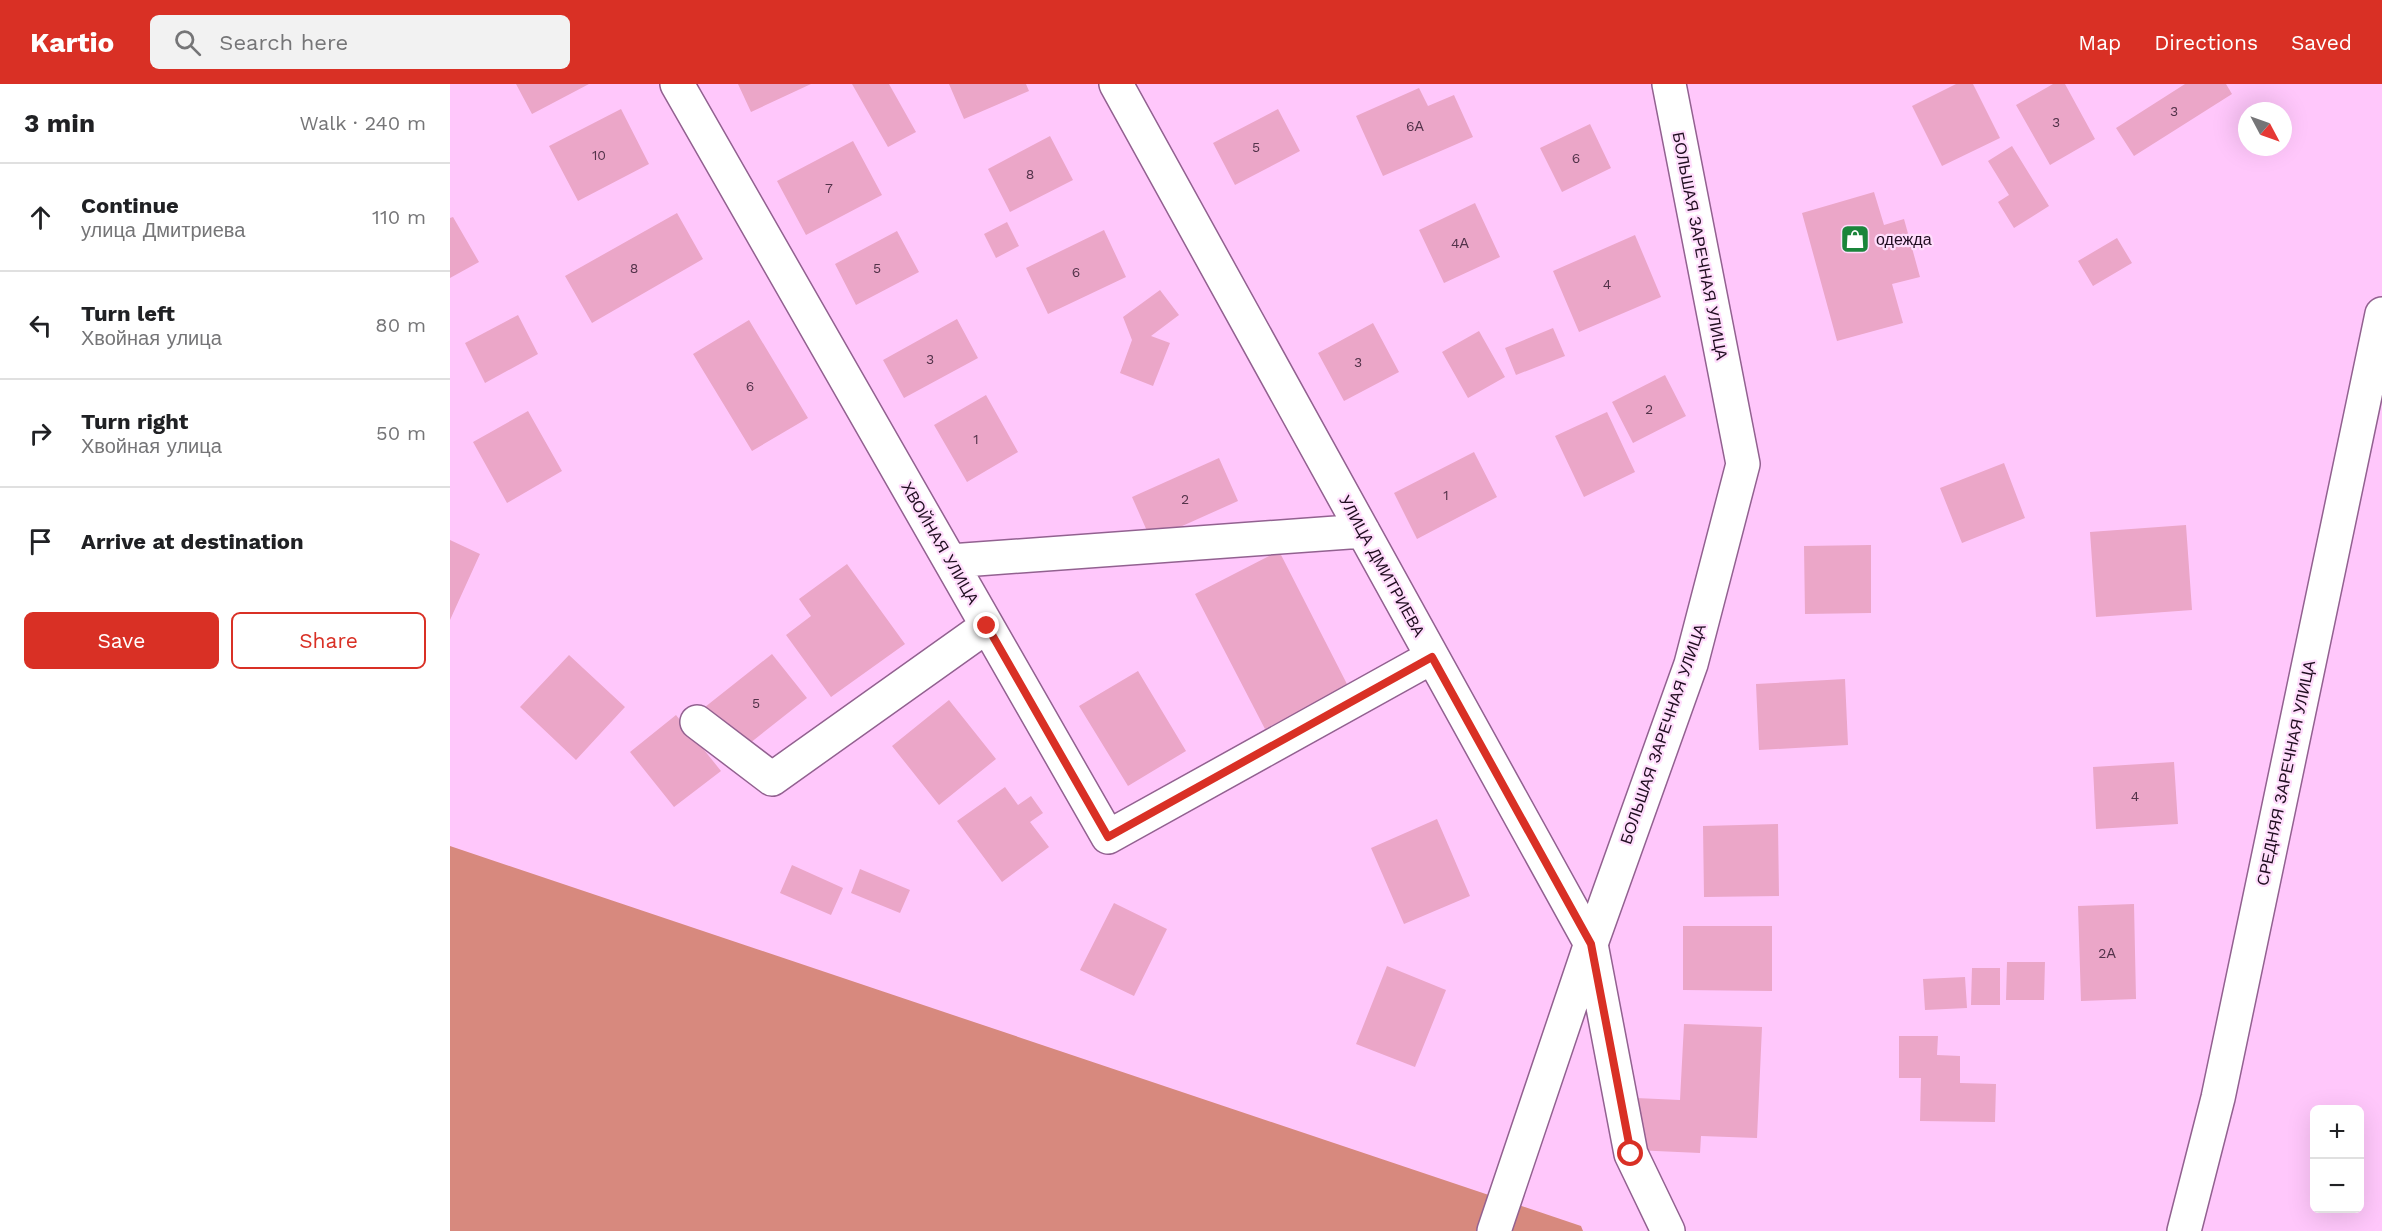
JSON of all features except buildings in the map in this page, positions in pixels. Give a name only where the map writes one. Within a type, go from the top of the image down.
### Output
[{"type":"street","name":"ХВОЙНАЯ УЛИЦА","points":[[677,84],[1108,837],[1432,657]]},
{"type":"street","name":"УЛИЦА ДМИТРИЕВА","points":[[1116,84],[1591,944],[1631,1154],[1668,1231]]},
{"type":"street","name":"БОЛЬШАЯ ЗАРЕЧНАЯ УЛИЦА","points":[[1494,1231],[1591,944],[1691,664],[1743,464],[1669,84]]},
{"type":"street","name":"СРЕДНЯЯ ЗАРЕЧНАЯ УЛИЦА","points":[[2184,1231],[2218,1098],[2382,314]]},
{"type":"street","points":[[950,561],[1363,531]]},
{"type":"street","points":[[697,722],[772,779],[987,626]]},
{"type":"shaded area","points":[[450,846],[1581,1226],[1583,1231],[450,1231]]},
{"type":"place","name":"одежда","points":[[1855,239]]},
{"type":"route","points":[[987,626],[1108,837],[1432,657],[1591,944],[1631,1154]]}]
